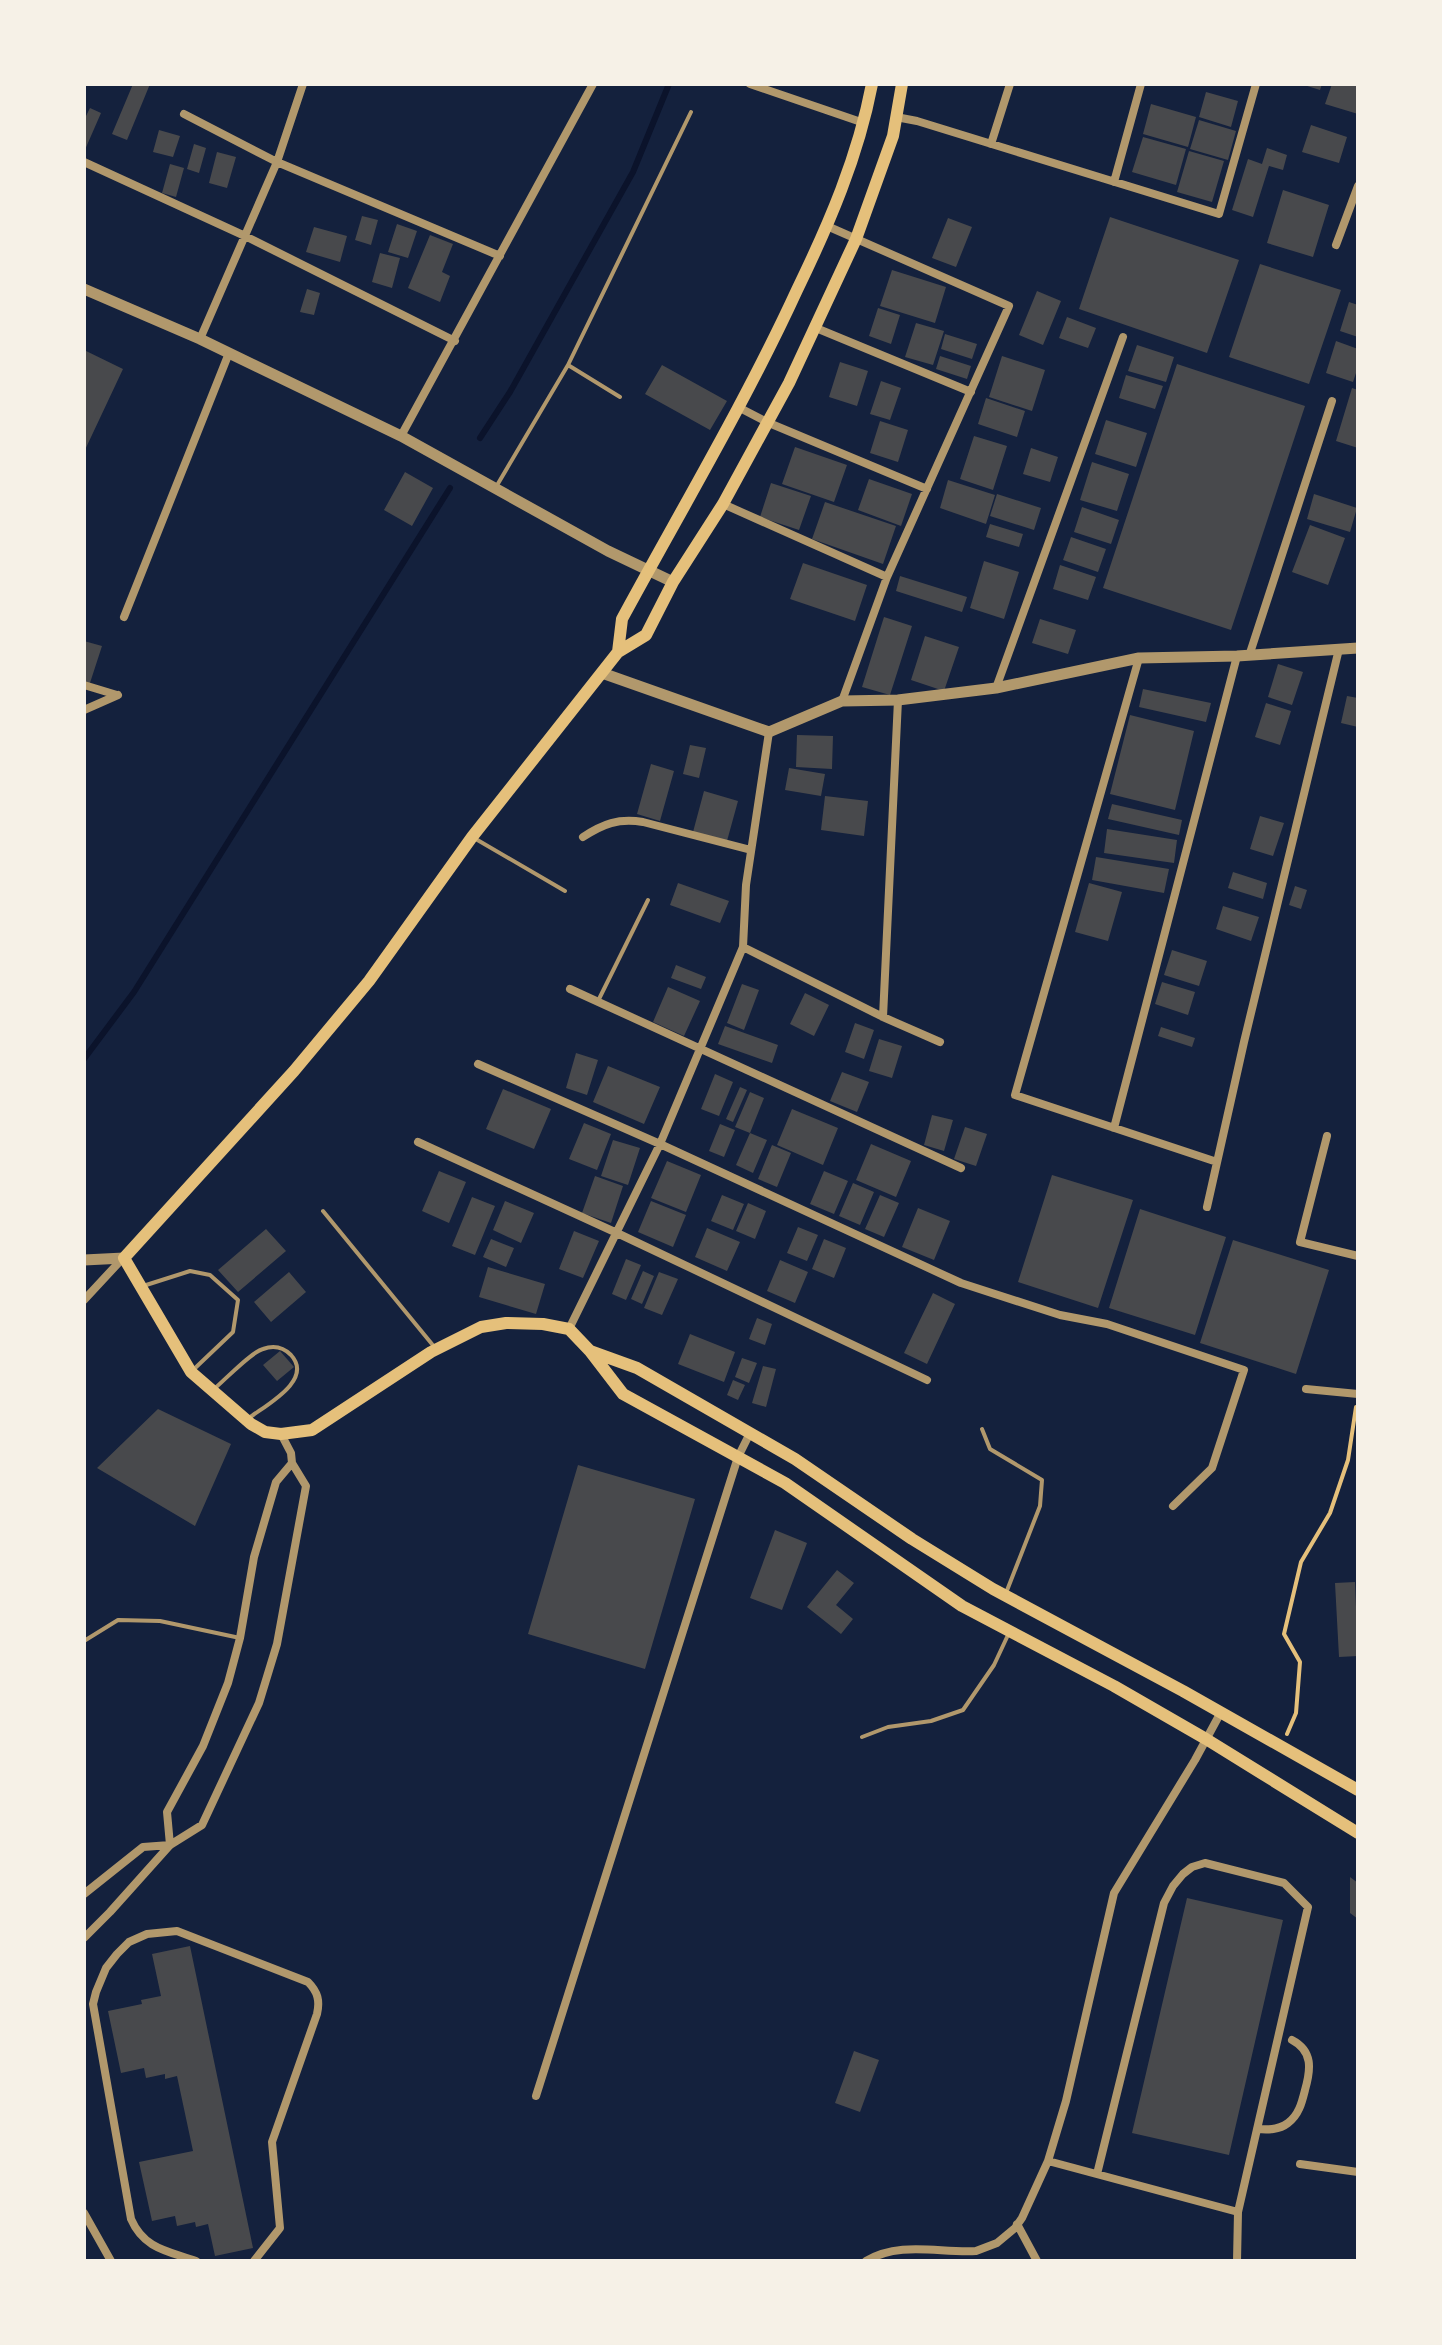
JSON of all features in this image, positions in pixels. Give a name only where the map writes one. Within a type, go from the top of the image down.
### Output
[{"type":"main road","points":[[618,652],[622,619],[774,341],[827,226],[864,123],[872,84]]},
{"type":"main road","points":[[902,84],[893,136],[856,239],[816,328],[769,423],[723,504],[673,582],[646,635],[618,652],[472,837],[369,981],[294,1071],[124,1258],[191,1372],[265,1432],[281,1434],[312,1430],[436,1349],[481,1327],[506,1323],[543,1324],[569,1329],[623,1394],[785,1483],[962,1606],[1114,1686],[1358,1833]]},
{"type":"main road","points":[[590,1351],[637,1368],[795,1459],[912,1539],[1005,1596],[1358,1790]]},
{"type":"street","points":[[200,339],[277,162],[303,84]]},
{"type":"street","points":[[401,436],[593,84]]},
{"type":"street","points":[[750,84],[864,123]]},
{"type":"street","points":[[991,144],[1010,84]]},
{"type":"street","points":[[1114,182],[1141,84]]},
{"type":"street","points":[[896,117],[1219,214],[1256,84]]},
{"type":"street","points":[[184,114],[277,162],[500,256]]},
{"type":"street","points":[[84,162],[245,236],[455,341]]},
{"type":"street","points":[[1336,245],[1358,186]]},
{"type":"street","points":[[827,226],[1009,306],[887,577],[842,701]]},
{"type":"street","points":[[84,289],[200,339],[401,436],[608,551],[673,582]]},
{"type":"street","points":[[816,328],[971,392]]},
{"type":"street","points":[[996,688],[1123,337]]},
{"type":"street","points":[[124,617],[229,353]]},
{"type":"street","points":[[1114,1128],[1243,656],[1332,401]]},
{"type":"street","points":[[738,407],[927,489]]},
{"type":"street","points":[[723,504],[887,577]]},
{"type":"street","points":[[602,673],[769,732],[842,701],[898,700],[996,688],[1139,658],[1243,656],[1358,648]]},
{"type":"street","points":[[1207,1207],[1339,649]]},
{"type":"street","points":[[1139,658],[1015,1095],[1217,1162]]},
{"type":"street","points":[[84,685],[118,695],[84,710]]},
{"type":"street","points":[[883,1017],[898,700]]},
{"type":"street","points":[[569,1329],[660,1144],[743,947],[746,885],[769,732]]},
{"type":"street","points":[[583,837],[613,821],[626,819],[751,850]]},
{"type":"street","points":[[743,947],[940,1042]]},
{"type":"street","points":[[570,989],[961,1168]]},
{"type":"street","points":[[478,1064],[961,1283],[1060,1315],[1107,1324],[1244,1370],[1212,1468],[1173,1506]]},
{"type":"street","points":[[1327,1136],[1300,1242],[1358,1256]]},
{"type":"street","points":[[418,1142],[927,1380]]},
{"type":"street","points":[[84,1260],[124,1258]]},
{"type":"street","points":[[84,1300],[124,1258]]},
{"type":"street","points":[[1306,1389],[1358,1393]]},
{"type":"street","points":[[536,2096],[738,1457],[750,1433]]},
{"type":"street","points":[[84,1938],[170,1845],[202,1825],[259,1703],[277,1644],[306,1486],[292,1463],[291,1453],[281,1434]]},
{"type":"street","points":[[170,1845],[167,1812],[203,1746],[228,1683],[240,1638],[254,1557],[276,1482],[292,1463]]},
{"type":"street","points":[[866,2261],[900,2249],[976,2251],[997,2243],[1017,2224],[1048,2161],[1066,2101],[1114,1893],[1221,1712]]},
{"type":"street","points":[[84,1894],[143,1847],[170,1845]]},
{"type":"street","points":[[1097,2174],[1164,1903],[1173,1886],[1183,1874],[1205,1863],[1284,1883],[1308,1907],[1238,2212],[1237,2261]]},
{"type":"street","points":[[196,2261],[147,2244],[131,2219],[93,2004],[100,1980],[117,1954],[129,1942],[147,1934],[177,1931],[308,1982],[318,1997],[317,2014],[272,2142],[280,2228],[254,2261]]},
{"type":"street","points":[[1257,2129],[1282,2127],[1300,2108],[1311,2067],[1306,2052],[1292,2040]]},
{"type":"street","points":[[1048,2161],[1238,2212]]},
{"type":"street","points":[[1300,2164],[1358,2172]]},
{"type":"street","points":[[84,2213],[111,2261]]},
{"type":"street","points":[[1017,2224],[1037,2261]]},
{"type":"lane","points":[[494,489],[568,365],[691,112]]},
{"type":"lane","points":[[568,365],[620,397]]},
{"type":"lane","points":[[472,837],[565,891]]},
{"type":"lane","points":[[598,1001],[648,900]]},
{"type":"lane","points":[[323,1211],[436,1349]]},
{"type":"lane","points":[[141,1287],[190,1271],[210,1275],[238,1300],[233,1332],[191,1372]]},
{"type":"lane","points":[[213,1391],[260,1349],[278,1346],[288,1352],[298,1364],[298,1376],[247,1420]]},
{"type":"lane","points":[[982,1429],[990,1449],[1042,1480],[1040,1506],[1005,1596]]},
{"type":"lane","points":[[84,1641],[118,1620],[160,1621],[240,1638]]},
{"type":"lane","points":[[862,1737],[888,1727],[931,1721],[963,1710],[994,1665],[1009,1631]]},
{"type":"path","points":[[1282,1748],[1296,1713],[1300,1662],[1284,1634],[1301,1562],[1330,1513],[1348,1460],[1358,1393]]},
{"type":"building","points":[[133,84],[150,84],[127,140],[112,134]]},
{"type":"building","points":[[1301,84],[1322,84],[1320,90]]},
{"type":"building","points":[[1332,84],[1358,84],[1358,114],[1325,104]]},
{"type":"building","points":[[1206,92],[1238,101],[1231,127],[1199,117]]},
{"type":"building","points":[[1151,104],[1196,117],[1188,147],[1143,134]]},
{"type":"building","points":[[90,108],[101,113],[84,152],[84,120]]},
{"type":"building","points":[[1199,120],[1236,131],[1228,160],[1190,149]]},
{"type":"building","points":[[1311,125],[1347,137],[1339,163],[1302,152]]},
{"type":"building","points":[[159,130],[180,136],[173,157],[153,152]]},
{"type":"building","points":[[1143,137],[1186,149],[1176,185],[1132,172]]},
{"type":"building","points":[[194,144],[206,148],[199,173],[187,169]]},
{"type":"building","points":[[1267,148],[1287,155],[1283,170],[1269,166],[1253,217],[1232,210],[1248,159],[1262,164]]},
{"type":"building","points":[[1189,151],[1224,161],[1212,202],[1177,192]]},
{"type":"building","points":[[217,152],[236,157],[227,188],[209,183]]},
{"type":"building","points":[[170,164],[184,168],[176,197],[162,193]]},
{"type":"building","points":[[1283,190],[1329,205],[1313,257],[1267,243]]},
{"type":"building","points":[[362,216],[378,220],[371,245],[355,240]]},
{"type":"building","points":[[1110,217],[1239,260],[1207,353],[1079,309]]},
{"type":"building","points":[[948,218],[972,227],[956,267],[932,258]]},
{"type":"building","points":[[397,224],[417,231],[408,258],[388,252]]},
{"type":"building","points":[[314,227],[347,236],[340,262],[306,252]]},
{"type":"building","points":[[430,235],[453,244],[442,272],[450,276],[440,302],[408,288]]},
{"type":"building","points":[[380,253],[400,258],[392,288],[372,282]]},
{"type":"building","points":[[1260,264],[1341,290],[1309,384],[1229,357]]},
{"type":"building","points":[[892,270],[946,287],[935,323],[880,306]]},
{"type":"building","points":[[307,289],[320,293],[314,315],[300,312]]},
{"type":"building","points":[[1037,291],[1061,301],[1043,345],[1019,335]]},
{"type":"building","points":[[1349,302],[1358,305],[1358,337],[1340,331]]},
{"type":"building","points":[[878,308],[900,315],[891,344],[869,336]]},
{"type":"building","points":[[1067,317],[1096,328],[1088,348],[1059,338]]},
{"type":"building","points":[[916,323],[944,331],[933,365],[905,357]]},
{"type":"building","points":[[945,334],[977,344],[972,359],[941,349]]},
{"type":"building","points":[[1336,341],[1358,349],[1358,367],[1353,382],[1326,373]]},
{"type":"building","points":[[1137,345],[1174,357],[1166,382],[1128,371]]},
{"type":"building","points":[[84,350],[123,369],[84,452]]},
{"type":"building","points":[[940,356],[971,366],[967,379],[936,369]]},
{"type":"building","points":[[1002,356],[1045,370],[1032,411],[989,397]]},
{"type":"building","points":[[840,362],[868,371],[857,406],[829,397]]},
{"type":"building","points":[[1177,364],[1305,406],[1231,630],[1103,588]]},
{"type":"building","points":[[662,365],[727,401],[710,430],[645,394]]},
{"type":"building","points":[[1126,375],[1163,386],[1155,409],[1119,398]]},
{"type":"building","points":[[881,381],[901,388],[890,420],[870,414]]},
{"type":"building","points":[[1352,388],[1358,390],[1358,448],[1336,441]]},
{"type":"building","points":[[986,398],[1025,411],[1017,437],[978,424]]},
{"type":"building","points":[[1106,420],[1147,433],[1136,467],[1095,454]]},
{"type":"building","points":[[880,421],[908,430],[898,462],[870,453]]},
{"type":"building","points":[[974,436],[1007,446],[993,490],[960,479]]},
{"type":"building","points":[[795,447],[847,465],[834,502],[782,484]]},
{"type":"building","points":[[1031,448],[1058,457],[1050,482],[1023,474]]},
{"type":"building","points":[[1092,462],[1129,474],[1117,511],[1080,500]]},
{"type":"building","points":[[405,472],[433,488],[412,526],[384,510]]},
{"type":"building","points":[[869,479],[912,494],[901,526],[858,510]]},
{"type":"building","points":[[948,480],[995,495],[986,524],[940,508]]},
{"type":"building","points":[[771,483],[811,496],[799,530],[760,517]]},
{"type":"building","points":[[997,494],[1041,508],[1034,530],[990,516]]},
{"type":"building","points":[[1314,494],[1357,508],[1350,532],[1307,519]]},
{"type":"building","points":[[825,502],[896,526],[883,564],[812,539]]},
{"type":"building","points":[[1082,507],[1119,520],[1111,544],[1074,532]]},
{"type":"building","points":[[990,524],[1023,534],[1019,547],[986,537]]},
{"type":"building","points":[[1310,525],[1345,538],[1328,585],[1292,572]]},
{"type":"building","points":[[1071,537],[1106,549],[1098,572],[1063,560]]},
{"type":"building","points":[[984,561],[1019,572],[1004,619],[970,608]]},
{"type":"building","points":[[803,563],[867,585],[855,621],[790,599]]},
{"type":"building","points":[[1060,565],[1096,577],[1088,600],[1053,589]]},
{"type":"building","points":[[900,576],[967,597],[962,612],[896,591]]},
{"type":"building","points":[[884,617],[912,626],[890,695],[862,687]]},
{"type":"building","points":[[1040,619],[1076,630],[1068,654],[1032,643]]},
{"type":"building","points":[[925,636],[959,647],[944,691],[911,680]]},
{"type":"building","points":[[84,641],[102,646],[89,686],[84,684]]},
{"type":"building","points":[[1278,664],[1303,672],[1292,705],[1268,697]]},
{"type":"building","points":[[1143,689],[1211,703],[1206,722],[1139,707]]},
{"type":"building","points":[[1347,696],[1358,698],[1358,727],[1341,723]]},
{"type":"building","points":[[1266,703],[1291,711],[1280,745],[1255,737]]},
{"type":"building","points":[[1130,715],[1194,731],[1175,810],[1110,794]]},
{"type":"building","points":[[797,735],[833,736],[832,769],[796,767]]},
{"type":"building","points":[[690,745],[706,748],[699,778],[683,774]]},
{"type":"building","points":[[651,764],[674,771],[660,821],[637,814]]},
{"type":"building","points":[[789,768],[825,774],[821,796],[785,790]]},
{"type":"building","points":[[704,791],[738,801],[727,841],[693,832]]},
{"type":"building","points":[[825,796],[868,801],[864,836],[821,830]]},
{"type":"building","points":[[1112,804],[1182,820],[1179,835],[1108,819]]},
{"type":"building","points":[[1260,816],[1284,823],[1273,856],[1250,849]]},
{"type":"building","points":[[1107,829],[1177,840],[1174,863],[1104,853]]},
{"type":"building","points":[[1096,857],[1169,869],[1164,893],[1092,880]]},
{"type":"building","points":[[1233,872],[1267,883],[1263,899],[1228,888]]},
{"type":"building","points":[[678,883],[729,901],[720,923],[670,905]]},
{"type":"building","points":[[1089,883],[1122,892],[1108,941],[1075,932]]},
{"type":"building","points":[[1295,886],[1307,890],[1301,909],[1289,905]]},
{"type":"building","points":[[1223,906],[1259,917],[1251,941],[1216,929]]},
{"type":"building","points":[[1172,950],[1207,961],[1199,986],[1164,975]]},
{"type":"building","points":[[676,965],[706,977],[701,989],[671,978]]},
{"type":"building","points":[[1162,982],[1195,992],[1188,1015],[1155,1004]]},
{"type":"building","points":[[742,984],[759,990],[744,1030],[727,1023]]},
{"type":"building","points":[[668,987],[700,1001],[684,1036],[653,1022]]},
{"type":"building","points":[[805,993],[829,1005],[814,1036],[790,1024]]},
{"type":"building","points":[[855,1023],[874,1030],[864,1059],[845,1052]]},
{"type":"building","points":[[725,1026],[778,1045],[772,1063],[718,1044]]},
{"type":"building","points":[[1161,1027],[1195,1038],[1192,1047],[1158,1036]]},
{"type":"building","points":[[879,1039],[902,1046],[892,1078],[869,1071]]},
{"type":"building","points":[[576,1053],[598,1060],[587,1095],[566,1088]]},
{"type":"building","points":[[608,1066],[660,1087],[644,1124],[593,1102]]},
{"type":"building","points":[[842,1072],[869,1082],[857,1112],[830,1101]]},
{"type":"building","points":[[715,1074],[733,1082],[719,1116],[701,1109]]},
{"type":"building","points":[[740,1087],[747,1090],[733,1122],[726,1119]]},
{"type":"building","points":[[503,1089],[551,1109],[534,1149],[486,1129]]},
{"type":"building","points":[[750,1092],[764,1098],[750,1133],[735,1127]]},
{"type":"building","points":[[792,1109],[838,1128],[823,1165],[777,1145]]},
{"type":"building","points":[[932,1115],[953,1120],[944,1151],[924,1145]]},
{"type":"building","points":[[584,1123],[611,1134],[597,1170],[569,1159]]},
{"type":"building","points":[[720,1124],[735,1130],[724,1157],[709,1151]]},
{"type":"building","points":[[965,1127],[987,1134],[976,1166],[954,1159]]},
{"type":"building","points":[[750,1133],[767,1140],[753,1173],[736,1165]]},
{"type":"building","points":[[613,1140],[640,1148],[628,1185],[601,1176]]},
{"type":"building","points":[[871,1144],[911,1161],[896,1197],[856,1180]]},
{"type":"building","points":[[772,1145],[791,1153],[777,1187],[758,1179]]},
{"type":"building","points":[[667,1161],[701,1175],[686,1212],[651,1198]]},
{"type":"building","points":[[439,1171],[466,1182],[449,1223],[422,1211]]},
{"type":"building","points":[[824,1171],[848,1181],[834,1214],[810,1204]]},
{"type":"building","points":[[1052,1175],[1133,1200],[1098,1308],[1018,1282]]},
{"type":"building","points":[[595,1176],[623,1186],[611,1223],[582,1213]]},
{"type":"building","points":[[853,1183],[874,1192],[860,1225],[839,1216]]},
{"type":"building","points":[[722,1195],[744,1204],[733,1230],[711,1221]]},
{"type":"building","points":[[880,1195],[899,1203],[884,1237],[865,1229]]},
{"type":"building","points":[[472,1197],[495,1206],[475,1255],[452,1246]]},
{"type":"building","points":[[505,1201],[534,1213],[521,1243],[493,1230]]},
{"type":"building","points":[[651,1201],[686,1215],[673,1247],[638,1232]]},
{"type":"building","points":[[748,1203],[766,1211],[755,1239],[736,1231]]},
{"type":"building","points":[[918,1208],[950,1221],[934,1260],[902,1247]]},
{"type":"building","points":[[1140,1209],[1226,1237],[1195,1335],[1109,1308]]},
{"type":"building","points":[[798,1227],[818,1235],[807,1261],[787,1253]]},
{"type":"building","points":[[707,1228],[740,1242],[727,1271],[695,1257]]},
{"type":"building","points":[[266,1229],[286,1251],[238,1292],[218,1270]]},
{"type":"building","points":[[574,1231],[599,1241],[583,1278],[559,1269]]},
{"type":"building","points":[[491,1239],[514,1248],[506,1267],[483,1257]]},
{"type":"building","points":[[824,1239],[846,1248],[834,1278],[812,1269]]},
{"type":"building","points":[[1233,1240],[1329,1270],[1296,1374],[1200,1343]]},
{"type":"building","points":[[626,1259],[641,1265],[626,1300],[612,1294]]},
{"type":"building","points":[[780,1260],[808,1272],[795,1303],[767,1291]]},
{"type":"building","points":[[488,1267],[545,1284],[536,1314],[479,1297]]},
{"type":"building","points":[[643,1271],[654,1276],[642,1304],[631,1299]]},
{"type":"building","points":[[289,1272],[306,1292],[271,1322],[254,1302]]},
{"type":"building","points":[[659,1272],[678,1279],[662,1315],[644,1308]]},
{"type":"building","points":[[933,1293],[955,1304],[927,1364],[904,1353]]},
{"type":"building","points":[[757,1318],[772,1324],[765,1345],[749,1339]]},
{"type":"building","points":[[690,1334],[735,1352],[724,1382],[678,1364]]},
{"type":"building","points":[[280,1351],[294,1367],[277,1381],[263,1365]]},
{"type":"building","points":[[742,1358],[757,1363],[749,1383],[735,1377]]},
{"type":"building","points":[[763,1366],[776,1369],[766,1407],[752,1403]]},
{"type":"building","points":[[733,1380],[745,1385],[738,1400],[727,1395]]},
{"type":"building","points":[[158,1409],[231,1444],[195,1526],[97,1468]]},
{"type":"building","points":[[578,1465],[695,1499],[645,1669],[528,1634]]},
{"type":"building","points":[[775,1530],[807,1543],[782,1610],[750,1598]]},
{"type":"building","points":[[837,1570],[854,1583],[836,1605],[853,1619],[841,1634],[807,1607]]},
{"type":"building","points":[[1355,1582],[1358,1656],[1339,1657],[1335,1583]]},
{"type":"building","points":[[1350,1877],[1358,1883],[1358,1919],[1350,1913]]},
{"type":"building","points":[[1187,1898],[1283,1920],[1229,2155],[1132,2133]]},
{"type":"building","points":[[190,1946],[253,2248],[215,2256],[208,2224],[196,2227],[195,2222],[177,2226],[175,2216],[152,2221],[139,2162],[193,2151],[177,2076],[165,2079],[165,2074],[146,2078],[144,2068],[121,2073],[108,2011],[142,2004],[141,2000],[161,1996],[152,1954]]},
{"type":"building","points":[[854,2051],[879,2060],[860,2112],[835,2103]]},
{"type":"waterway","points":[[480,438],[510,392],[633,172],[669,84]]},
{"type":"waterway","points":[[84,1059],[134,992],[450,488]]}]
